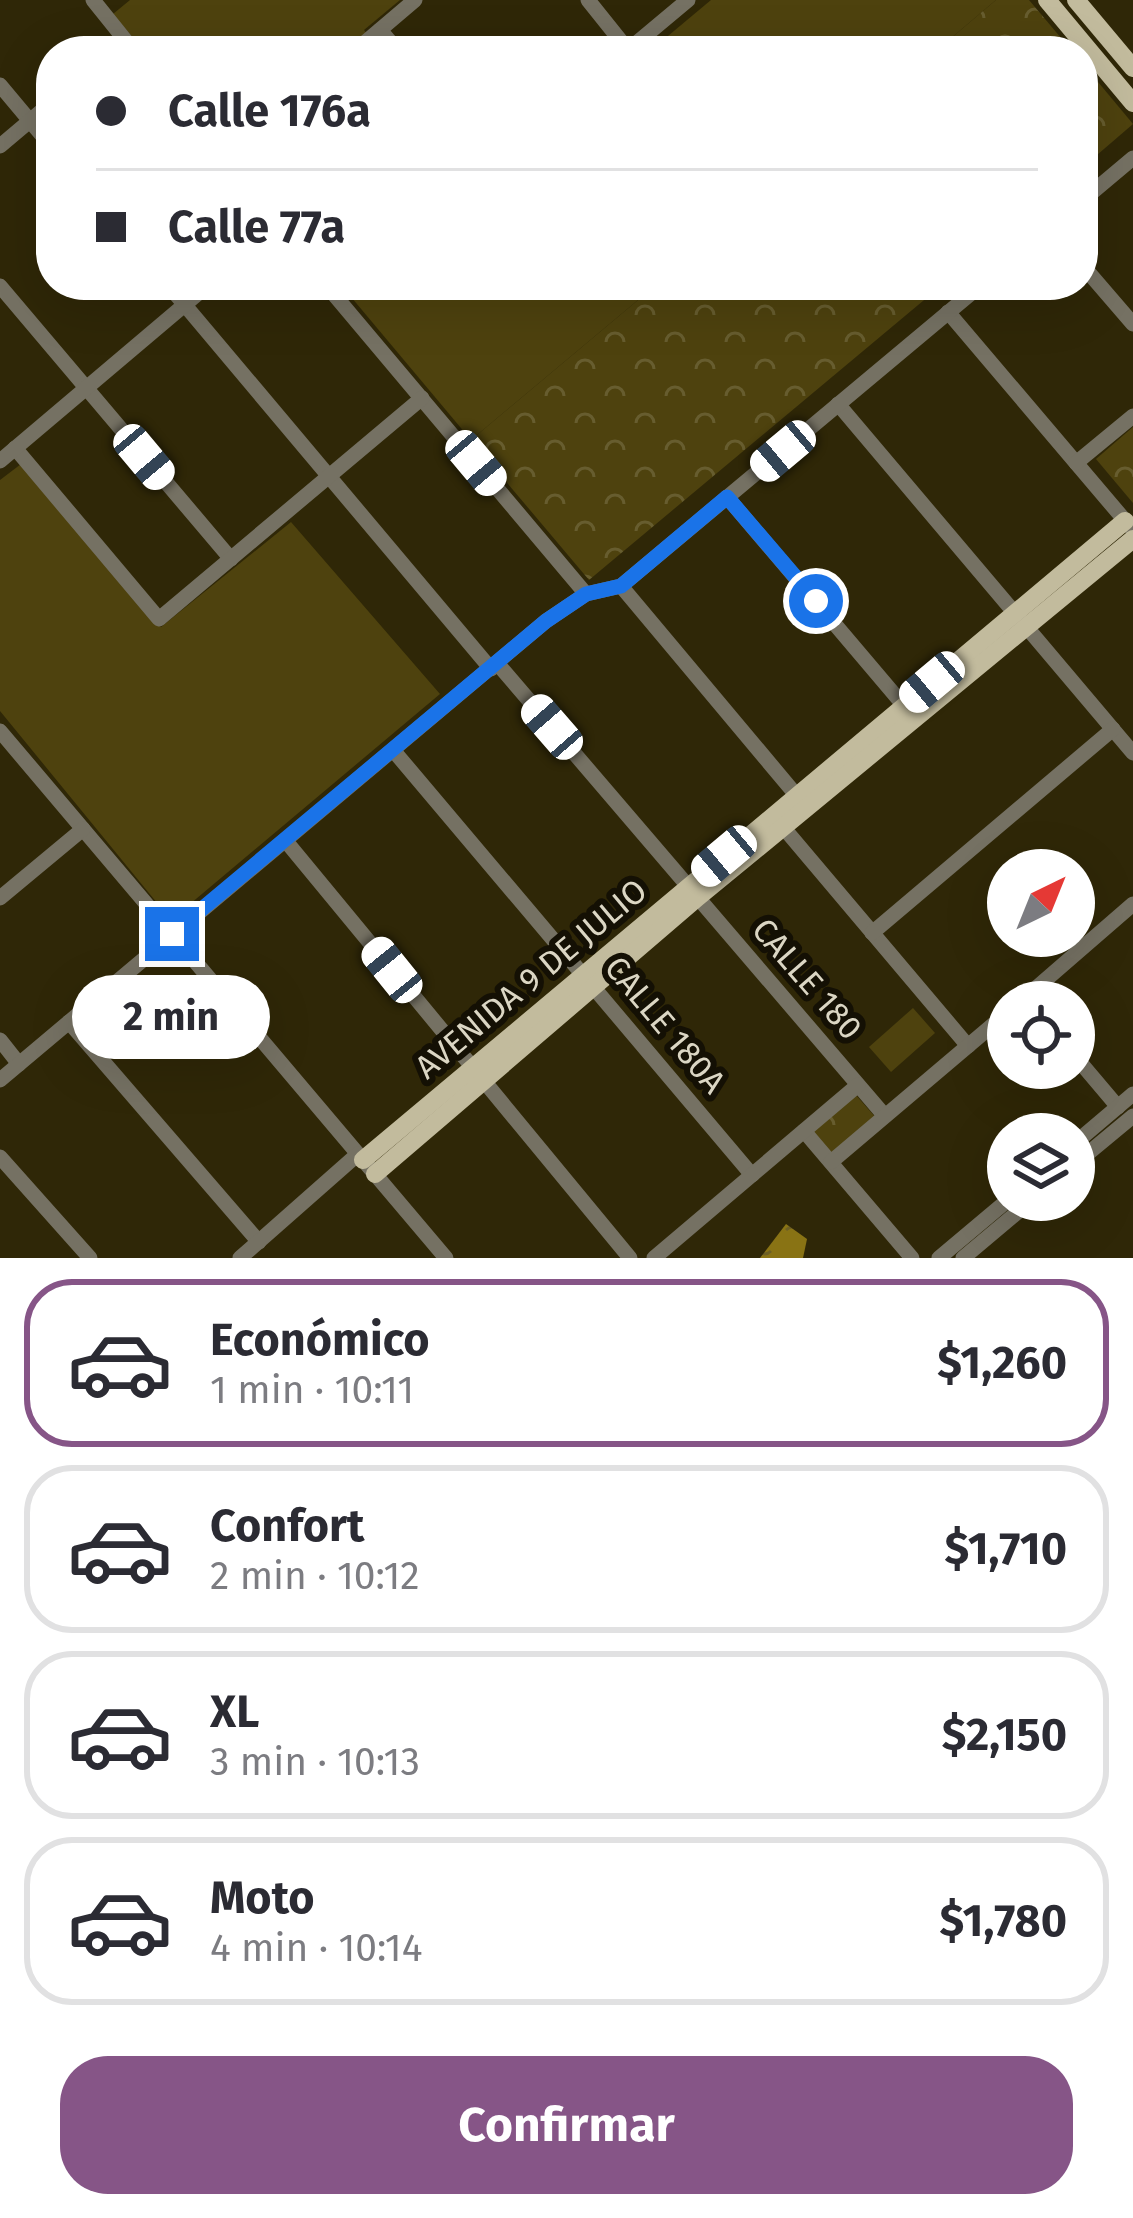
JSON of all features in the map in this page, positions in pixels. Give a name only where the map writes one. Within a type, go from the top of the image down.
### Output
[{"type":"main road","points":[[1047,0],[1077,36]]},
{"type":"main road","points":[[1076,0],[1133,68]]},
{"type":"main road","points":[[1098,61],[1133,103]]},
{"type":"main road","name":"AVENIDA 9 DE JULIO","points":[[693,892],[783,827],[910,713],[1130,530]]},
{"type":"main road","name":"AVENIDA 9 DE JULIO","points":[[366,1163],[589,982],[797,796],[910,713]]},
{"type":"street","points":[[93,0],[117,36]]},
{"type":"street","points":[[373,36],[416,0]]},
{"type":"street","points":[[587,0],[617,36]]},
{"type":"street","points":[[645,36],[688,0]]},
{"type":"street","points":[[380,30],[385,36]]},
{"type":"street","points":[[0,85],[36,128]]},
{"type":"street","points":[[0,146],[36,116]]},
{"type":"street","points":[[1098,187],[1133,158]]},
{"type":"street","points":[[1098,283],[1133,324]]},
{"type":"street","points":[[0,286],[231,559]]},
{"type":"street","name":"CALLE 180","points":[[180,300],[328,477],[884,1115]]},
{"type":"street","points":[[190,300],[5,455],[159,619],[422,398]]},
{"type":"street","points":[[339,300],[586,594]]},
{"type":"street","points":[[0,1080],[494,666],[586,594],[621,586],[964,300]]},
{"type":"street","points":[[949,313],[1130,530]]},
{"type":"street","points":[[838,404],[1133,753]]},
{"type":"street","points":[[1076,464],[1133,416]]},
{"type":"street","points":[[727,497],[910,713]]},
{"type":"street","points":[[621,586],[797,796]]},
{"type":"street","points":[[872,933],[1113,729]]},
{"type":"street","points":[[0,731],[446,1258]]},
{"type":"street","name":"CALLE 180A","points":[[393,749],[752,1175]]},
{"type":"street","points":[[783,827],[968,1046]]},
{"type":"street","points":[[0,898],[83,829]]},
{"type":"street","points":[[285,840],[630,1258]]},
{"type":"street","points":[[1046,981],[1133,904]]},
{"type":"street","points":[[69,1022],[259,1242]]},
{"type":"street","points":[[831,1162],[987,1030]]},
{"type":"street","points":[[0,1040],[19,1064]]},
{"type":"street","points":[[1095,1078],[1125,1111]]},
{"type":"street","points":[[654,1258],[858,1085]]},
{"type":"street","points":[[1095,1143],[1125,1111],[1133,1094]]},
{"type":"street","points":[[1095,1130],[1125,1111]]},
{"type":"street","points":[[804,1131],[913,1258]]},
{"type":"street","points":[[0,1157],[90,1258]]},
{"type":"street","points":[[240,1258],[366,1163]]},
{"type":"street","points":[[939,1258],[987,1218]]},
{"type":"street","points":[[963,1258],[1007,1221]]},
{"type":"green space","points":[[130,0],[400,0],[364,30],[369,36],[131,36],[113,14]]},
{"type":"green space","points":[[711,0],[996,0],[954,36],[668,36]]},
{"type":"green space","points":[[996,0],[1029,0],[1059,36],[954,36]]},
{"type":"green space","points":[[1098,82],[1133,124],[1098,154]]},
{"type":"green space","points":[[354,300],[638,300],[471,440]]},
{"type":"green space","points":[[638,300],[924,300],[589,580],[471,440]]},
{"type":"green space","points":[[1133,427],[1133,503],[1096,459]]},
{"type":"green space","points":[[25,461],[161,627],[291,522],[440,694],[171,920],[0,711],[0,480]]},
{"type":"green space","points":[[913,1008],[935,1033],[891,1072],[869,1047]]},
{"type":"green space","points":[[855,1094],[876,1118],[832,1155],[812,1131]]},
{"type":"water","points":[[786,1224],[807,1239],[803,1258],[760,1258]]},
{"type":"route","points":[[172,934],[546,621],[586,594],[621,586],[727,497],[816,601]]}]
